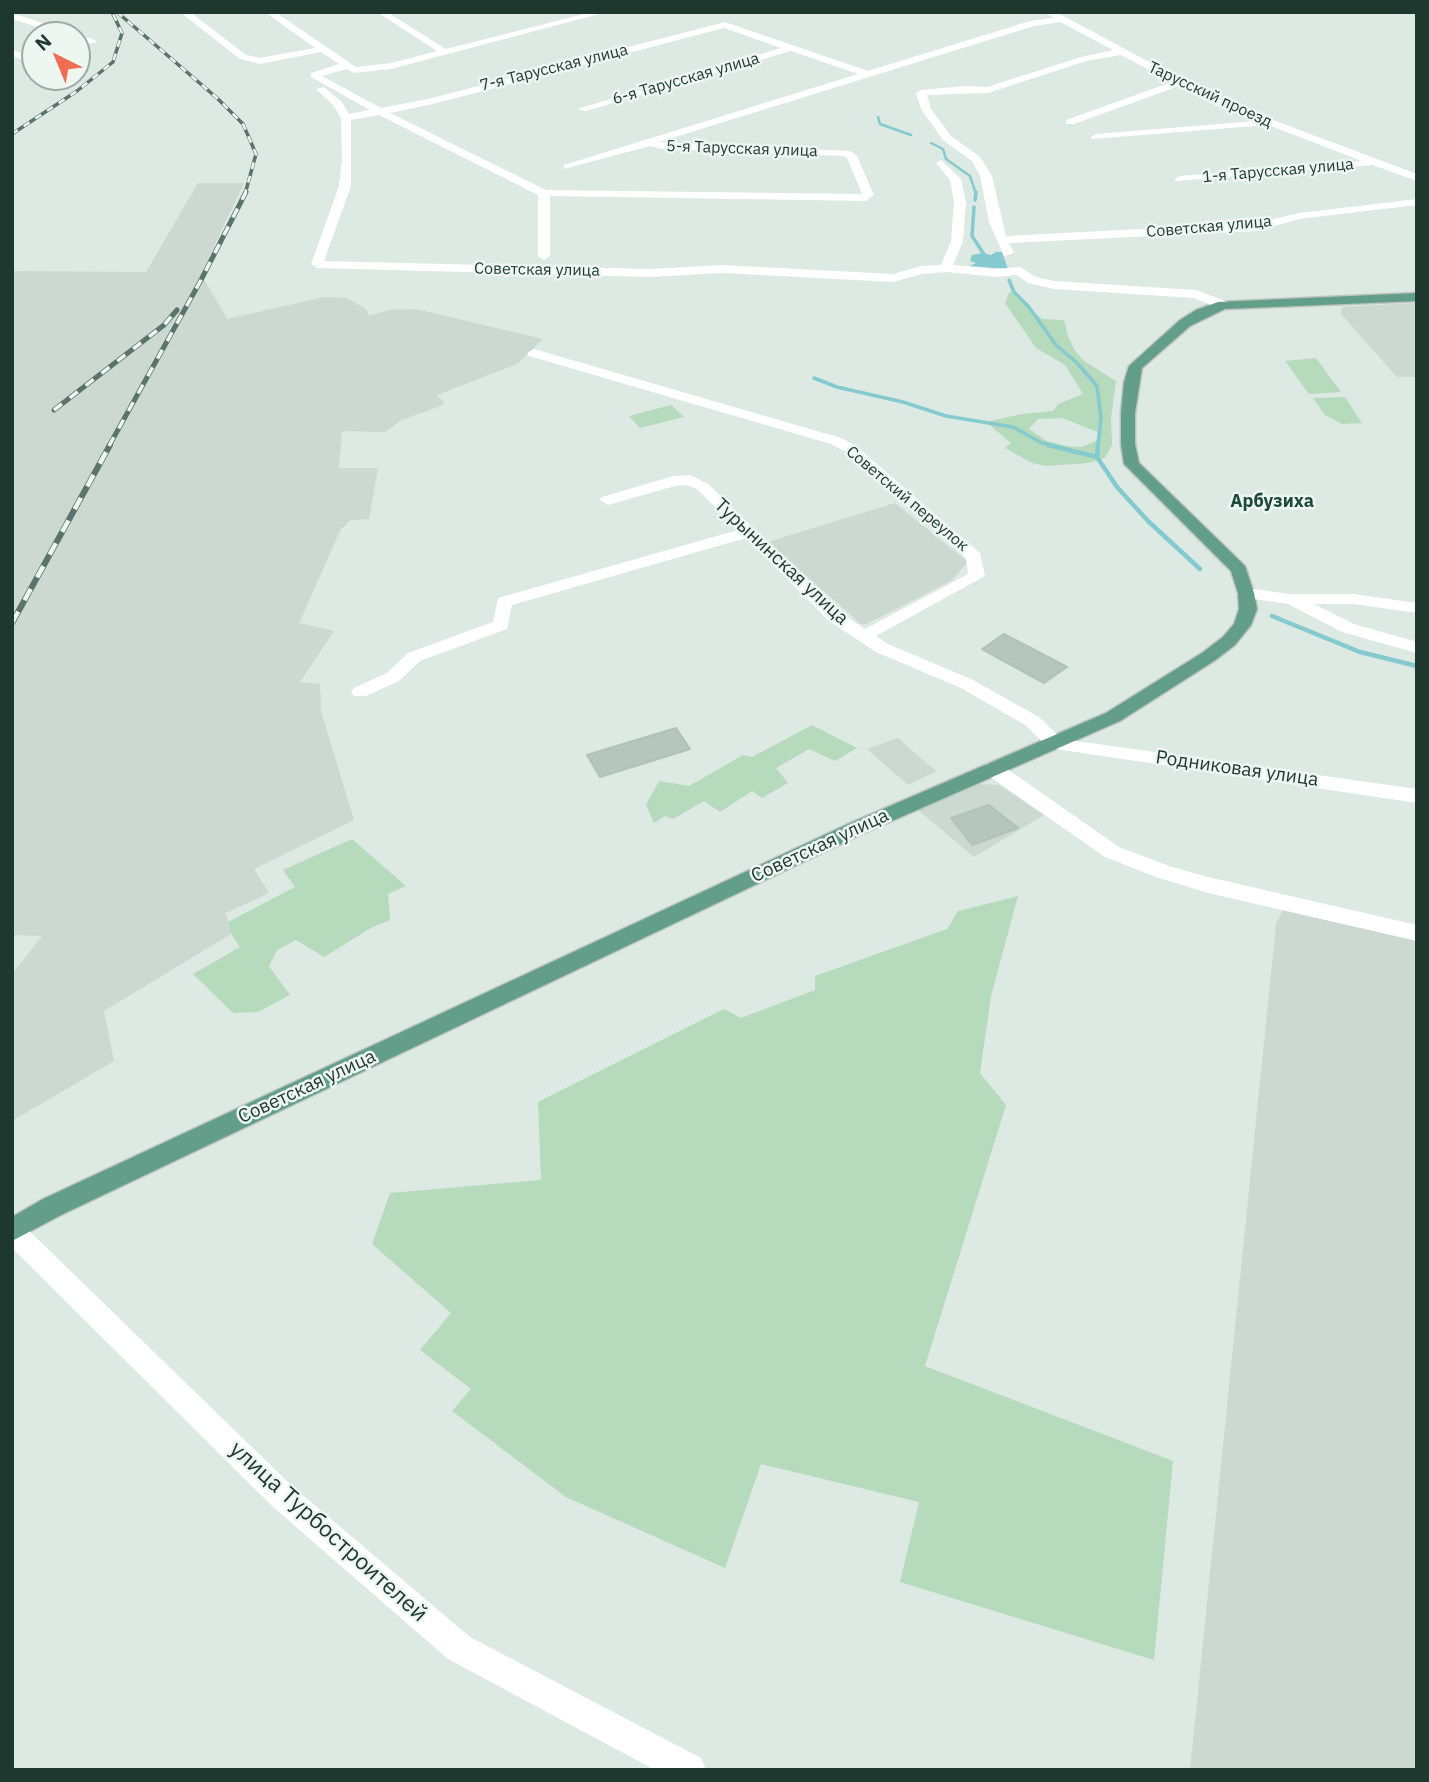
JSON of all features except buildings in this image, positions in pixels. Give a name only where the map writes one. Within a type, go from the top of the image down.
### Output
[{"type":"main road","name":"Советская улица","points":[[12,1230],[64,1201],[853,830],[1113,717],[1229,641],[1242,625],[1248,608],[1247,593],[1239,570],[1132,464],[1128,444],[1130,382],[1136,366],[1185,323],[1201,313],[1223,305],[1417,297]]},
{"type":"street","points":[[184,12],[243,57],[260,61],[321,49]]},
{"type":"street","points":[[269,12],[354,70],[391,66],[603,12]]},
{"type":"street","points":[[381,12],[446,53]]},
{"type":"street","name":"Тарусский проезд","points":[[1049,12],[1178,83],[1267,123],[1417,178]]},
{"type":"street","name":"5-я Тарусская улица","points":[[544,193],[846,201],[862,199],[868,195],[852,156],[846,153],[662,146],[653,142],[1032,23],[1061,19]]},
{"type":"street","name":"7-я Тарусская улица","points":[[346,118],[384,113],[725,25],[790,48]]},
{"type":"street","points":[[790,48],[867,74]]},
{"type":"street","name":"6-я Тарусская улица","points":[[582,109],[790,48]]},
{"type":"street","points":[[946,268],[986,176],[976,159],[947,138],[926,109],[921,93],[988,90],[1084,60],[1120,52]]},
{"type":"street","points":[[348,66],[314,75],[331,87],[544,193],[544,256]]},
{"type":"street","points":[[1070,122],[1178,83]]},
{"type":"street","points":[[320,89],[338,104],[346,118]]},
{"type":"street","name":"Советская улица","points":[[346,118],[345,186],[317,264],[650,273],[722,269],[893,278],[922,270],[946,268],[995,273],[1020,271],[1032,280],[1054,285],[1196,294],[1223,305]]},
{"type":"street","points":[[1096,137],[1267,123]]},
{"type":"street","points":[[568,167],[653,142]]},
{"type":"street","points":[[941,163],[976,203],[1020,271]]},
{"type":"street","name":"1-я Тарусская улица","points":[[1180,179],[1377,163]]},
{"type":"street","name":"Советская улица","points":[[1001,240],[1257,227],[1299,216],[1417,202]]},
{"type":"street","name":"Советский переулок","points":[[534,353],[836,441],[891,483],[974,556],[977,576],[863,636]]},
{"type":"street","name":"Турынинская улица","points":[[608,500],[674,481],[690,481],[703,487],[835,617],[882,648],[967,684],[1032,721],[1056,744]]},
{"type":"street","points":[[360,692],[393,677],[414,657],[501,625],[503,602],[749,532]]},
{"type":"street","points":[[1247,593],[1291,599],[1354,599],[1417,608]]},
{"type":"street","points":[[1291,599],[1348,628],[1417,648]]},
{"type":"street","name":"Родниковая улица","points":[[1056,744],[1417,796]]},
{"type":"street","points":[[993,769],[1112,852],[1150,867],[1208,885],[1417,933]]},
{"type":"street","name":"улица Турбостроителей","points":[[12,1230],[282,1496],[459,1648],[689,1770]]},
{"type":"shaded area","points":[[198,183],[244,183],[201,274],[227,319],[324,297],[347,298],[366,309],[369,316],[390,310],[416,309],[543,339],[517,364],[437,395],[445,404],[400,421],[385,432],[342,431],[339,468],[378,468],[369,519],[351,520],[341,529],[299,623],[334,631],[300,682],[320,684],[321,711],[354,820],[254,869],[269,893],[226,913],[231,934],[104,1011],[114,1061],[12,1121],[12,974],[42,936],[12,935],[12,271],[146,272]]},
{"type":"shaded area","points":[[1417,303],[1417,377],[1397,377],[1341,314],[1342,307]]},
{"type":"shaded area","points":[[895,503],[968,562],[951,581],[866,624],[861,624],[768,542]]},
{"type":"shaded area","points":[[898,738],[937,771],[908,785],[867,749]]},
{"type":"shaded area","points":[[978,784],[999,785],[1044,815],[974,857],[918,810]]},
{"type":"shaded area","points":[[1283,910],[1417,941],[1417,1770],[1190,1770],[1276,924]]},
{"type":"green space","points":[[1010,291],[1042,319],[1064,320],[1075,351],[1084,361],[1116,381],[1111,418],[1112,445],[1105,458],[1088,463],[1046,466],[1032,463],[1005,448],[1011,443],[986,422],[1053,411],[1058,404],[1083,394],[1065,365],[1036,348],[1005,303]],"holes":[[[1062,418],[1100,433],[1096,441],[1081,447],[1047,441],[1029,429],[1038,419]]]},
{"type":"green space","points":[[1316,358],[1341,392],[1309,394],[1285,361]]},
{"type":"green space","points":[[1345,397],[1362,423],[1342,424],[1325,415],[1313,398]]},
{"type":"green space","points":[[671,405],[684,417],[640,428],[629,416]]},
{"type":"green space","points":[[812,725],[857,748],[835,761],[809,749],[776,768],[788,783],[762,798],[752,791],[720,812],[704,801],[673,819],[665,816],[654,823],[646,805],[659,781],[689,786],[743,755],[752,757]]},
{"type":"green space","points":[[352,839],[406,886],[388,894],[390,920],[371,928],[324,957],[296,940],[277,950],[269,966],[290,995],[258,1012],[233,1013],[193,974],[240,947],[231,934],[228,922],[295,887],[283,870]]},
{"type":"green space","points":[[1018,896],[991,996],[980,1073],[1006,1105],[925,1366],[1173,1461],[1154,1660],[900,1582],[919,1502],[761,1464],[725,1568],[566,1497],[452,1411],[471,1389],[420,1350],[451,1313],[372,1244],[390,1193],[541,1180],[538,1102],[724,1009],[741,1018],[815,990],[815,976],[947,929],[958,911]]},
{"type":"water","points":[[1002,252],[1008,269],[970,266],[976,263],[970,261],[972,255],[991,255]]},
{"type":"waterway","points":[[878,117],[880,124],[911,135]]},
{"type":"waterway","points":[[931,143],[943,149],[946,159],[970,176],[976,193]]},
{"type":"waterway","points":[[975,200],[976,193]]},
{"type":"waterway","points":[[974,207],[972,236],[987,259]]},
{"type":"waterway","points":[[1009,280],[1014,292],[1028,306],[1056,345],[1076,362],[1097,386],[1101,418],[1098,446]]},
{"type":"waterway","points":[[814,378],[837,387],[903,402],[946,416],[1013,427],[1042,443],[1055,446]]},
{"type":"waterway","points":[[1048,445],[1097,457]]},
{"type":"waterway","points":[[1097,457],[1098,445]]},
{"type":"waterway","points":[[1097,457],[1117,487],[1148,521],[1200,569]]},
{"type":"waterway","points":[[1272,616],[1360,652],[1417,666]]},
{"type":"railway","points":[[12,134],[77,91],[113,62],[122,33],[112,12]]},
{"type":"railway","points":[[117,12],[217,98],[243,124],[256,154],[245,194]]},
{"type":"railway","points":[[109,446],[201,280],[245,194]]},
{"type":"railway","points":[[54,410],[164,325],[177,310]]},
{"type":"railway","points":[[12,623],[110,445]]},
{"type":"district","name":"Арбузиха","points":[[1272,502]]}]
